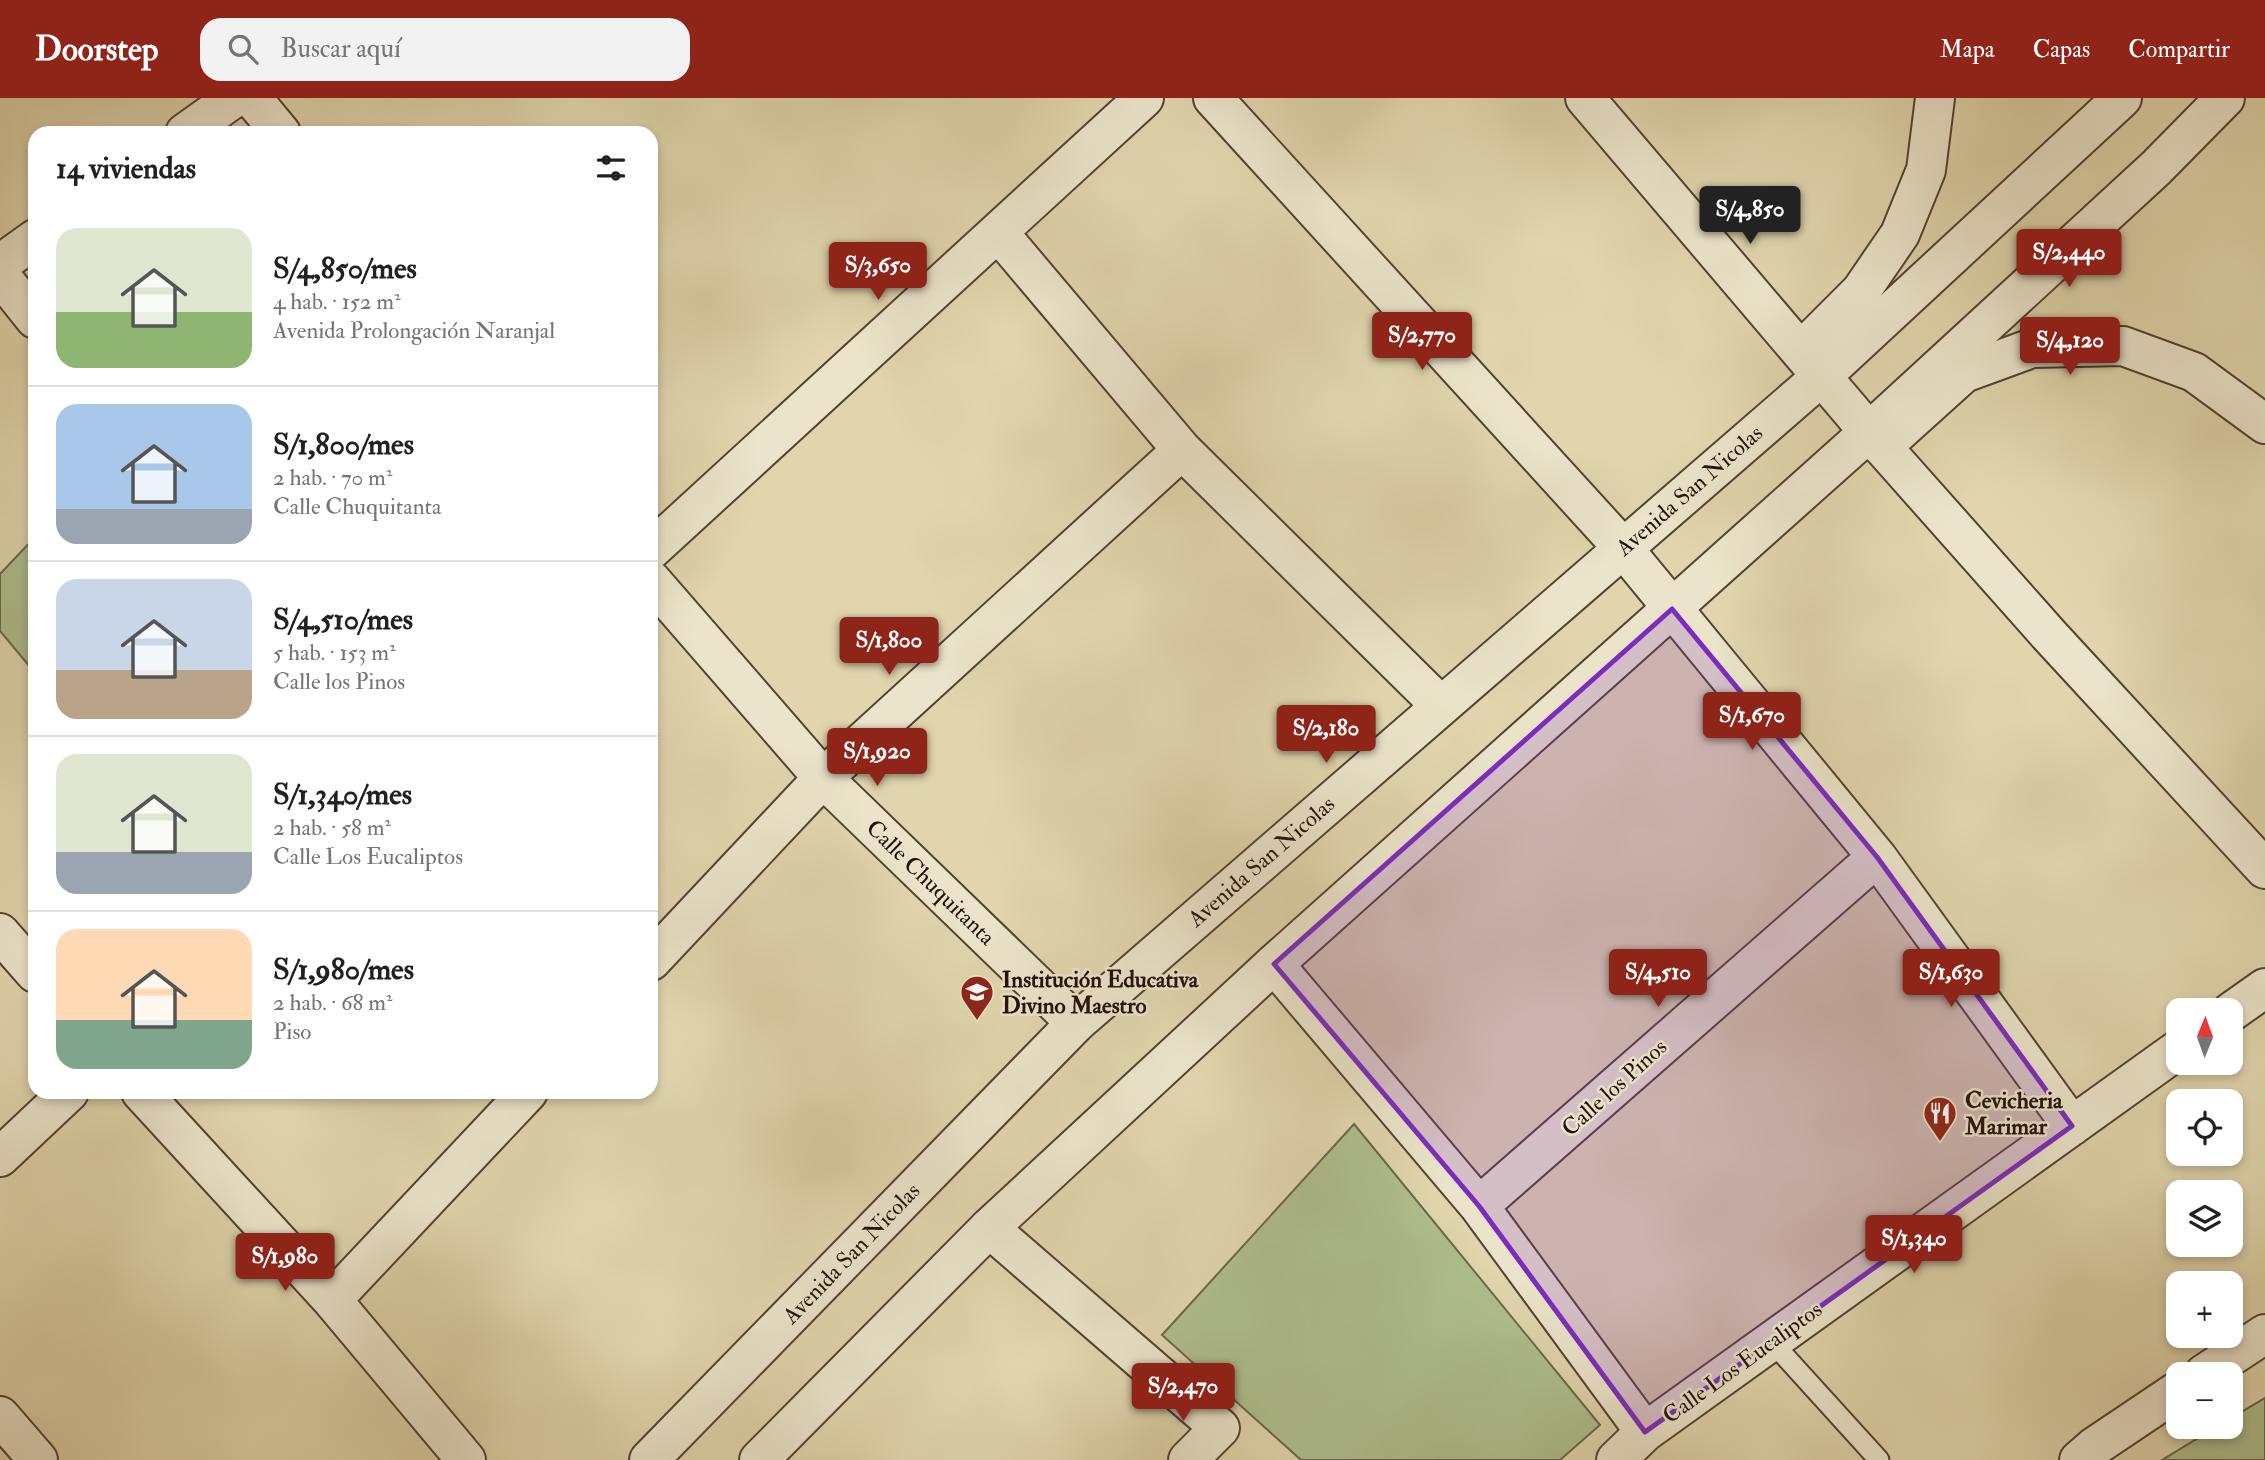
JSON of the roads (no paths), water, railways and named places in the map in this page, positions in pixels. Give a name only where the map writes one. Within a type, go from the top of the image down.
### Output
[{"type":"street","points":[[195,126],[234,98]]},
{"type":"street","points":[[252,98],[275,126]]},
{"type":"street","points":[[658,544],[1144,98]]},
{"type":"street","points":[[1213,98],[1623,548],[1877,857],[2072,1126]]},
{"type":"street","points":[[1585,98],[1876,439],[2051,637],[2265,869]]},
{"type":"street","points":[[1811,364],[1900,234],[1926,170],[1935,98]]},
{"type":"street","name":"Avenida San Nicolas","points":[[649,1460],[1076,1023],[1623,548],[1811,364],[2122,98]]},
{"type":"street","points":[[1876,439],[2225,98]]},
{"type":"street","points":[[998,232],[1182,450],[1440,705]]},
{"type":"street","points":[[0,264],[28,244]]},
{"type":"street","points":[[0,275],[28,310]]},
{"type":"street","points":[[759,1460],[989,1228],[1274,964],[1672,610],[1876,439],[1964,373],[2032,348],[2123,346],[2194,372],[2265,424]]},
{"type":"street","points":[[658,954],[823,778],[1182,450]]},
{"type":"street","name":"Calle Chuquitanta","points":[[658,588],[823,778],[1076,1023]]},
{"type":"street","name":"Calle los Pinos","points":[[1479,1206],[1877,857]]},
{"type":"street","points":[[0,933],[28,965]]},
{"type":"street","points":[[1274,964],[1479,1206],[1645,1432]]},
{"type":"street","points":[[2244,1003],[2265,988]]},
{"type":"street","name":"Calle Los Eucaliptos","points":[[1616,1460],[1645,1432],[2166,1058]]},
{"type":"street","points":[[0,1157],[62,1099]]},
{"type":"street","points":[[147,1099],[332,1300],[466,1460]]},
{"type":"street","points":[[332,1300],[520,1099]]},
{"type":"street","points":[[989,1228],[1220,1428],[1188,1460]]},
{"type":"street","points":[[2222,1362],[2265,1334]]},
{"type":"street","points":[[2093,1456],[2166,1400]]},
{"type":"street","points":[[0,1416],[38,1460]]},
{"type":"lane","points":[[1771,1341],[1879,1460]]},
{"type":"place","name":"Institución Educativa Divino Maestro","points":[[977,1022]]},
{"type":"place","name":"Cevicheria Marimar","points":[[1940,1143]]}]
